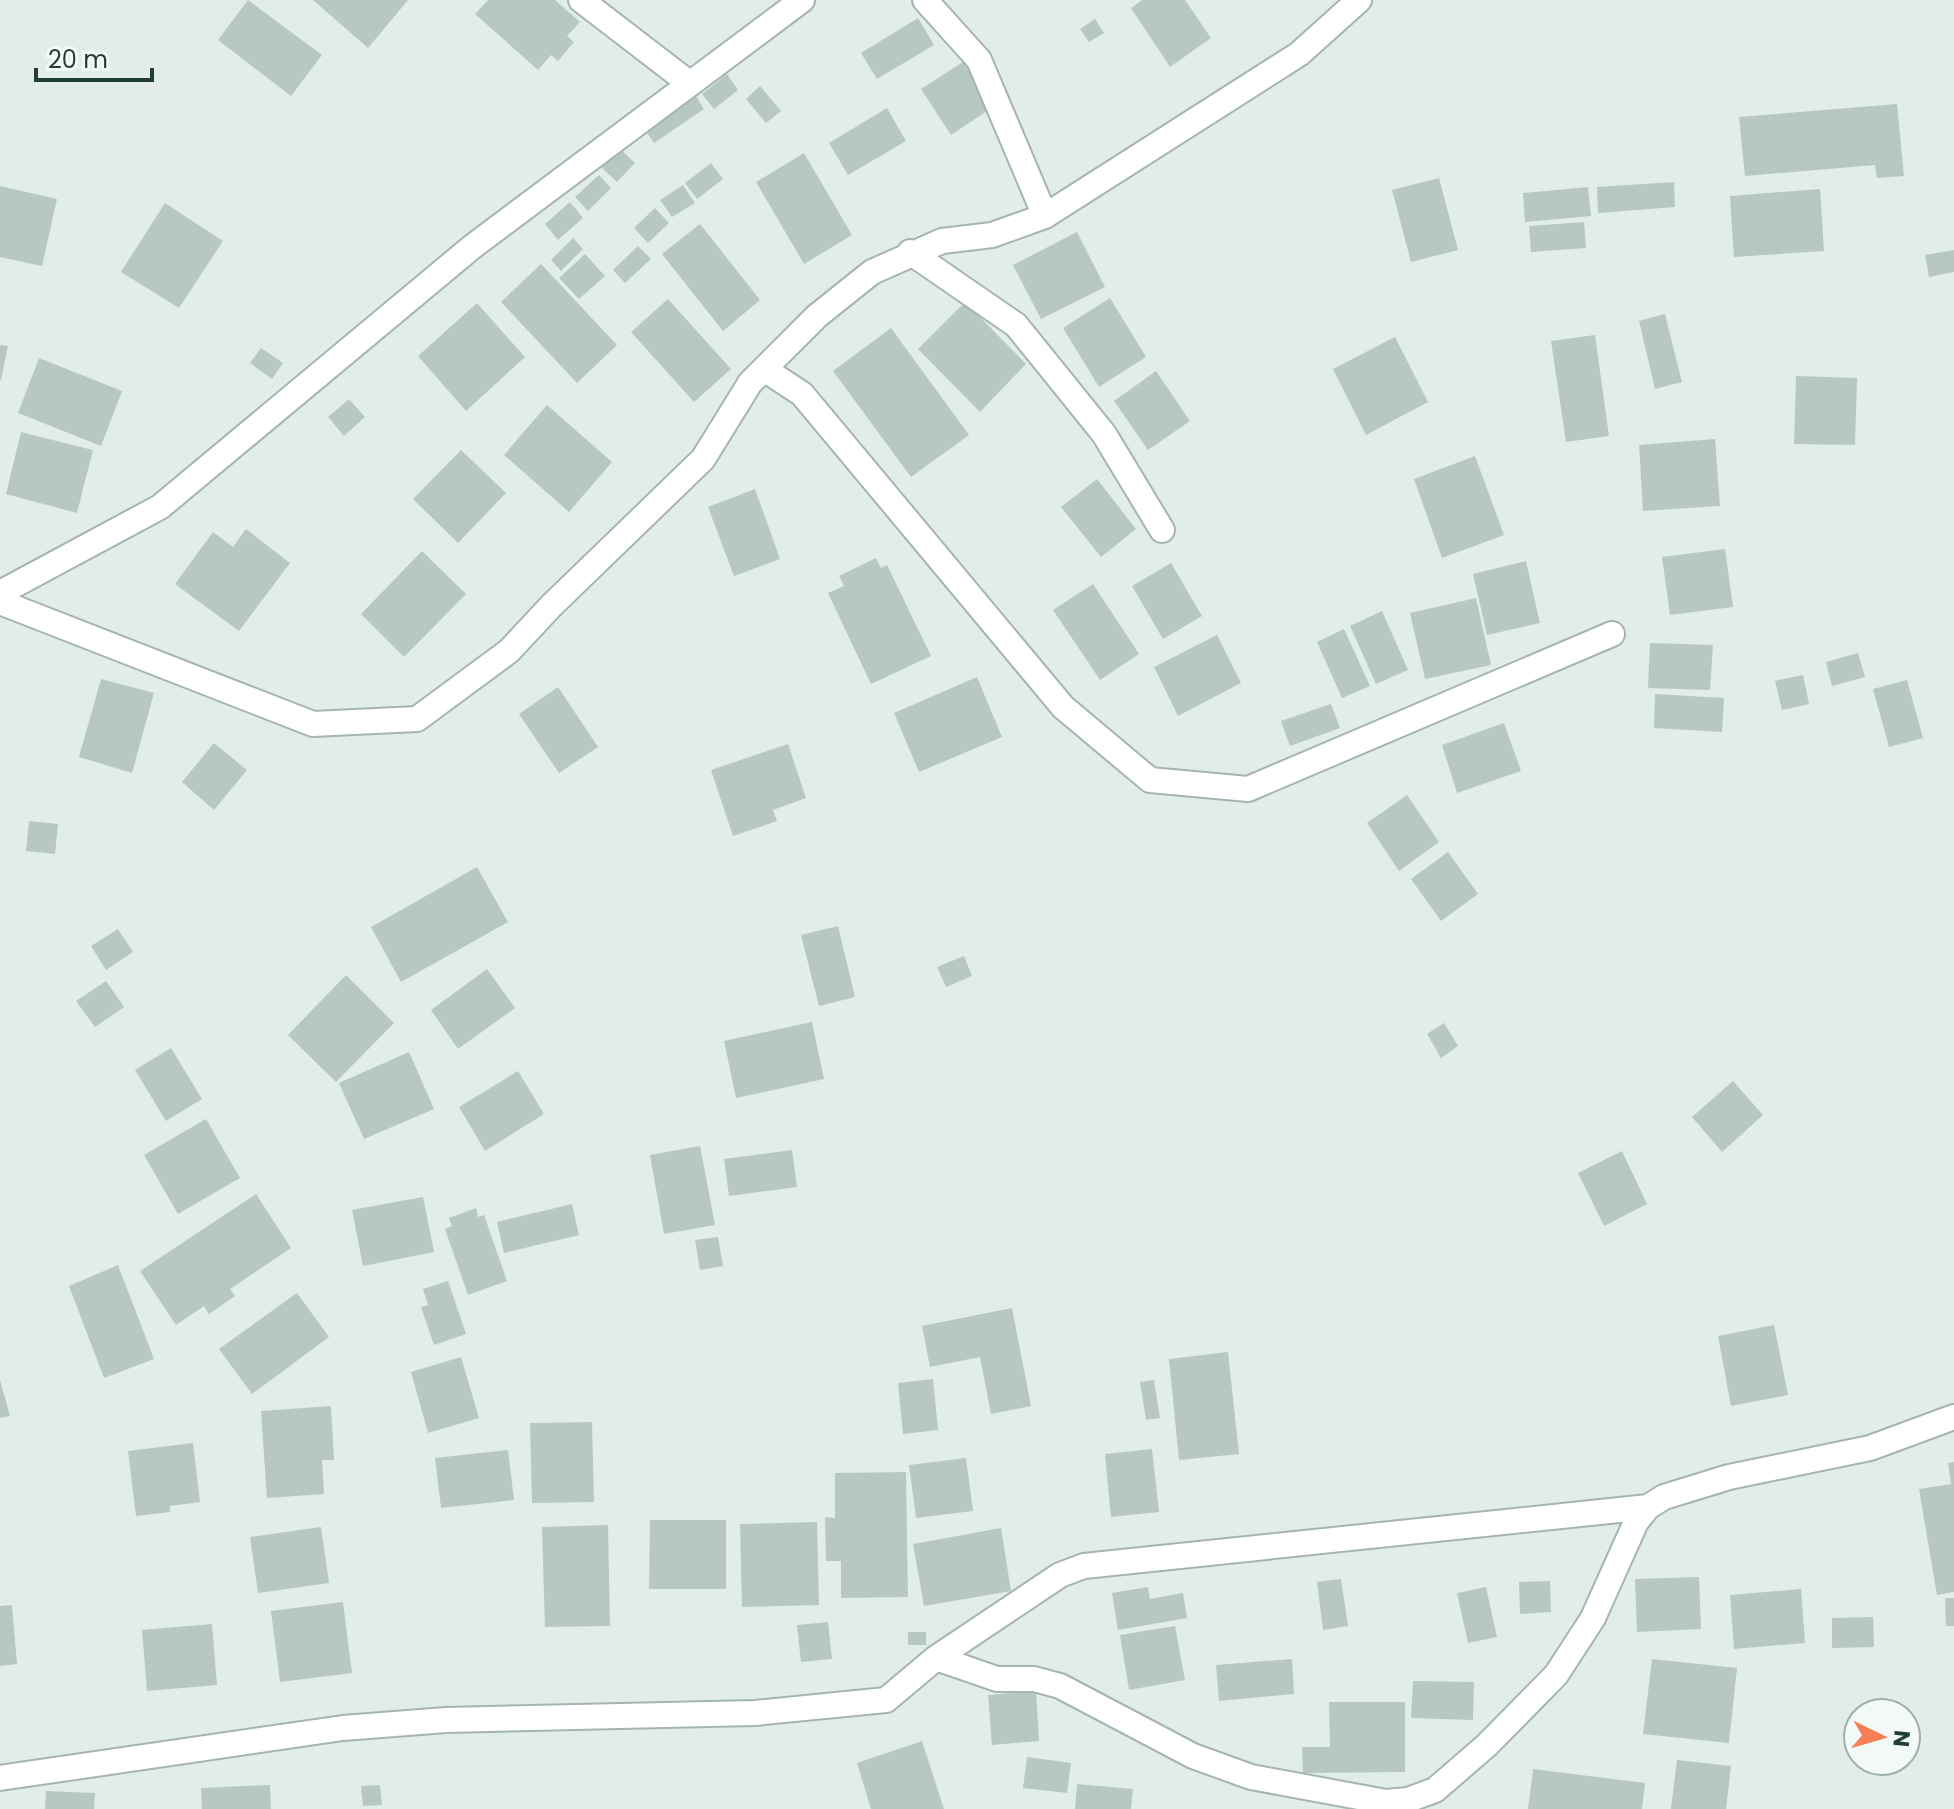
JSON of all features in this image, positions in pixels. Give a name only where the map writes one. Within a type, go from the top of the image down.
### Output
[{"type":"street","points":[[581,0],[689,83]]},
{"type":"street","points":[[0,593],[160,507],[472,247],[802,0]]},
{"type":"street","points":[[925,0],[979,60],[1045,216]]},
{"type":"street","points":[[0,602],[313,724],[417,719],[509,651],[551,606],[703,459],[750,383],[817,316],[872,272],[910,252],[942,241],[992,235],[1045,216],[1299,54],[1359,0]]},
{"type":"street","points":[[910,252],[1016,325],[1104,434],[1162,530]]},
{"type":"street","points":[[764,369],[802,394],[1063,707],[1150,780],[1248,789],[1612,634]]},
{"type":"street","points":[[936,1658],[997,1679],[1034,1679],[1060,1686],[1193,1756],[1251,1777],[1412,1805],[1435,1790],[1487,1745],[1556,1675],[1593,1618],[1636,1522],[1648,1507],[1664,1497],[1729,1477],[1870,1448],[1954,1417]]},
{"type":"street","points":[[0,1778],[343,1728],[446,1720],[755,1713],[886,1700],[936,1658],[1060,1575],[1084,1566],[1648,1507]]},
{"type":"building","points":[[248,0],[322,55],[291,96],[218,40]]},
{"type":"building","points":[[313,0],[408,0],[368,48]]},
{"type":"building","points":[[488,0],[555,0],[580,22],[567,36],[574,42],[558,61],[551,55],[538,70],[475,14]]},
{"type":"building","points":[[1142,0],[1185,0],[1211,38],[1170,67],[1131,8]]},
{"type":"building","points":[[918,18],[934,45],[877,79],[861,53]]},
{"type":"building","points":[[1095,19],[1104,33],[1089,42],[1080,29]]},
{"type":"building","points":[[963,62],[993,107],[951,135],[921,89]]},
{"type":"building","points":[[727,74],[738,90],[714,109],[702,94]]},
{"type":"building","points":[[760,86],[781,111],[766,123],[746,99]]},
{"type":"building","points":[[696,96],[704,109],[654,143],[645,130]]},
{"type":"building","points":[[1897,104],[1904,176],[1877,178],[1875,165],[1745,176],[1739,117]]},
{"type":"building","points":[[887,108],[906,141],[848,175],[829,143]]},
{"type":"building","points":[[619,148],[635,163],[617,182],[601,167]]},
{"type":"building","points":[[804,153],[852,235],[804,264],[756,182]]},
{"type":"building","points":[[711,163],[723,179],[697,199],[685,183]]},
{"type":"building","points":[[599,175],[611,188],[588,211],[575,197]]},
{"type":"building","points":[[1439,178],[1458,250],[1411,262],[1392,190]]},
{"type":"building","points":[[1674,182],[1675,207],[1598,213],[1597,187]]},
{"type":"building","points":[[683,185],[695,203],[672,217],[660,200]]},
{"type":"building","points":[[0,186],[57,199],[42,266],[0,257]]},
{"type":"building","points":[[1588,187],[1591,216],[1525,222],[1523,193]]},
{"type":"building","points":[[1820,189],[1824,251],[1734,257],[1730,196]]},
{"type":"building","points":[[570,202],[583,218],[558,240],[545,224]]},
{"type":"building","points":[[165,203],[223,241],[179,308],[121,272]]},
{"type":"building","points":[[655,208],[669,223],[648,243],[634,228]]},
{"type":"building","points":[[1584,222],[1586,248],[1531,252],[1529,226]]},
{"type":"building","points":[[700,224],[760,300],[723,331],[662,254]]},
{"type":"building","points":[[1077,232],[1105,287],[1041,319],[1013,265]]},
{"type":"building","points":[[573,238],[583,249],[561,271],[551,260]]},
{"type":"building","points":[[638,246],[651,259],[625,283],[613,270]]},
{"type":"building","points":[[1954,250],[1954,272],[1929,277],[1925,255]]},
{"type":"building","points":[[585,254],[605,276],[579,299],[559,278]]},
{"type":"building","points":[[541,264],[617,345],[577,383],[501,302]]},
{"type":"building","points":[[1110,298],[1146,357],[1099,387],[1063,328]]},
{"type":"building","points":[[668,299],[731,369],[694,402],[631,332]]},
{"type":"building","points":[[965,302],[1026,364],[980,412],[918,349]]},
{"type":"building","points":[[477,303],[525,357],[466,411],[418,356]]},
{"type":"building","points":[[1665,314],[1682,382],[1655,389],[1639,321]]},
{"type":"building","points":[[891,328],[969,435],[911,477],[833,371]]},
{"type":"building","points":[[1595,335],[1609,436],[1566,442],[1551,341]]},
{"type":"building","points":[[1395,337],[1428,402],[1366,435],[1333,369]]},
{"type":"building","points":[[0,345],[8,346],[1,380],[0,380]]},
{"type":"building","points":[[261,348],[283,363],[272,379],[250,363]]},
{"type":"building","points":[[39,358],[122,391],[101,446],[18,413]]},
{"type":"building","points":[[1156,371],[1190,421],[1148,450],[1114,401]]},
{"type":"building","points":[[1796,376],[1857,378],[1855,445],[1794,444]]},
{"type":"building","points":[[349,399],[365,417],[344,436],[328,417]]},
{"type":"building","points":[[547,405],[612,462],[569,512],[504,455]]},
{"type":"building","points":[[21,432],[93,450],[77,513],[6,494]]},
{"type":"building","points":[[1715,439],[1720,506],[1643,511],[1639,445]]},
{"type":"building","points":[[461,450],[506,493],[458,543],[413,499]]},
{"type":"building","points":[[1475,456],[1504,535],[1442,558],[1414,479]]},
{"type":"building","points":[[1097,479],[1136,529],[1101,557],[1061,507]]},
{"type":"building","points":[[755,489],[780,559],[734,576],[708,507]]},
{"type":"building","points":[[246,529],[290,563],[239,631],[175,584],[213,532],[233,547]]},
{"type":"building","points":[[1725,549],[1733,607],[1670,615],[1662,557]]},
{"type":"building","points":[[422,551],[466,594],[404,657],[361,614]]},
{"type":"building","points":[[876,558],[881,568],[887,565],[931,656],[871,684],[828,593],[844,586],[839,576]]},
{"type":"building","points":[[1526,561],[1540,623],[1487,635],[1473,574]]},
{"type":"building","points":[[1171,563],[1202,616],[1163,639],[1132,586]]},
{"type":"building","points":[[1093,584],[1139,654],[1100,680],[1053,610]]},
{"type":"building","points":[[1476,598],[1491,665],[1425,679],[1410,613]]},
{"type":"building","points":[[1382,611],[1408,670],[1376,684],[1350,626]]},
{"type":"building","points":[[1344,629],[1370,686],[1342,698],[1317,642]]},
{"type":"building","points":[[1217,635],[1241,683],[1178,716],[1154,667]]},
{"type":"building","points":[[1650,643],[1713,645],[1710,690],[1648,688]]},
{"type":"building","points":[[1858,653],[1865,677],[1832,686],[1826,662]]},
{"type":"building","points":[[1803,675],[1809,704],[1782,710],[1775,681]]},
{"type":"building","points":[[977,677],[1002,737],[919,772],[894,713]]},
{"type":"building","points":[[101,679],[154,693],[132,773],[79,757]]},
{"type":"building","points":[[1907,680],[1923,738],[1889,747],[1873,689]]},
{"type":"building","points":[[558,687],[598,747],[559,773],[519,714]]},
{"type":"building","points":[[1655,694],[1724,698],[1722,732],[1654,728]]},
{"type":"building","points":[[1331,704],[1340,728],[1290,746],[1281,721]]},
{"type":"building","points":[[1504,723],[1521,771],[1457,793],[1442,745]]},
{"type":"building","points":[[214,743],[247,770],[214,810],[182,782]]},
{"type":"building","points":[[788,744],[806,798],[773,810],[777,821],[733,836],[711,770]]},
{"type":"building","points":[[1407,795],[1439,842],[1399,871],[1367,823]]},
{"type":"building","points":[[29,821],[58,824],[55,854],[26,851]]},
{"type":"building","points":[[1448,852],[1478,894],[1441,921],[1411,879]]},
{"type":"building","points":[[477,867],[508,922],[401,982],[371,927]]},
{"type":"building","points":[[838,926],[855,997],[819,1006],[801,935]]},
{"type":"building","points":[[118,929],[133,952],[106,970],[91,946]]},
{"type":"building","points":[[964,956],[972,976],[946,987],[937,967]]},
{"type":"building","points":[[487,969],[515,1008],[458,1049],[431,1010]]},
{"type":"building","points":[[346,975],[394,1023],[336,1082],[288,1035]]},
{"type":"building","points":[[106,981],[124,1007],[95,1027],[76,1001]]},
{"type":"building","points":[[812,1022],[824,1079],[736,1098],[724,1041]]},
{"type":"building","points":[[1444,1023],[1458,1046],[1441,1058],[1427,1034]]},
{"type":"building","points":[[171,1048],[202,1099],[166,1121],[135,1070]]},
{"type":"building","points":[[409,1052],[434,1109],[364,1139],[339,1083]]},
{"type":"building","points":[[518,1071],[544,1114],[485,1151],[459,1107]]},
{"type":"building","points":[[1733,1081],[1763,1115],[1722,1152],[1692,1117]]},
{"type":"building","points":[[206,1119],[240,1178],[178,1214],[144,1155]]},
{"type":"building","points":[[700,1146],[715,1225],[664,1234],[650,1155]]},
{"type":"building","points":[[792,1150],[797,1187],[729,1196],[724,1159]]},
{"type":"building","points":[[1622,1151],[1647,1204],[1604,1226],[1578,1173]]},
{"type":"building","points":[[256,1194],[291,1248],[230,1289],[235,1296],[209,1314],[204,1306],[176,1325],[140,1271]]},
{"type":"building","points":[[423,1197],[434,1252],[363,1266],[352,1210]]},
{"type":"building","points":[[572,1204],[579,1235],[504,1253],[497,1222]]},
{"type":"building","points":[[476,1208],[478,1217],[484,1215],[507,1281],[468,1295],[445,1229],[452,1226],[449,1218]]},
{"type":"building","points":[[718,1237],[723,1266],[700,1270],[695,1240]]},
{"type":"building","points":[[118,1265],[154,1359],[104,1378],[69,1286]]},
{"type":"building","points":[[448,1281],[466,1334],[434,1345],[421,1307],[428,1305],[423,1289]]},
{"type":"building","points":[[297,1293],[329,1337],[252,1394],[219,1349]]},
{"type":"building","points":[[1012,1308],[1031,1406],[991,1414],[980,1357],[930,1367],[922,1326]]},
{"type":"building","points":[[1774,1325],[1788,1395],[1731,1406],[1718,1336]]},
{"type":"building","points":[[1228,1352],[1239,1454],[1179,1460],[1169,1359]]},
{"type":"building","points":[[461,1357],[479,1418],[428,1433],[411,1372]]},
{"type":"building","points":[[933,1379],[938,1430],[903,1434],[898,1383]]},
{"type":"building","points":[[0,1380],[10,1416],[0,1418]]},
{"type":"building","points":[[1154,1380],[1160,1418],[1146,1420],[1140,1382]]},
{"type":"building","points":[[331,1406],[334,1460],[322,1460],[324,1494],[267,1498],[261,1411]]},
{"type":"building","points":[[592,1422],[594,1502],[532,1503],[530,1423]]},
{"type":"building","points":[[193,1443],[200,1502],[170,1506],[170,1512],[136,1516],[128,1451]]},
{"type":"building","points":[[1152,1449],[1159,1512],[1111,1517],[1105,1454]]},
{"type":"building","points":[[508,1450],[514,1500],[441,1508],[435,1458]]},
{"type":"building","points":[[966,1458],[973,1511],[916,1518],[909,1465]]},
{"type":"building","points":[[1954,1462],[1954,1592],[1937,1595],[1919,1489],[1951,1484],[1948,1463]]},
{"type":"building","points":[[906,1472],[908,1597],[841,1598],[841,1561],[826,1561],[825,1517],[835,1518],[835,1473]]},
{"type":"building","points":[[650,1520],[726,1520],[726,1589],[649,1589]]},
{"type":"building","points":[[817,1522],[819,1605],[742,1607],[740,1524]]},
{"type":"building","points":[[608,1525],[610,1626],[545,1627],[542,1527]]},
{"type":"building","points":[[321,1527],[329,1583],[258,1593],[250,1537]]},
{"type":"building","points":[[1001,1528],[1011,1591],[924,1606],[913,1544]]},
{"type":"building","points":[[1699,1577],[1701,1629],[1637,1632],[1635,1579]]},
{"type":"building","points":[[1341,1579],[1348,1626],[1323,1630],[1317,1582]]},
{"type":"building","points":[[1550,1581],[1551,1612],[1520,1614],[1519,1582]]},
{"type":"building","points":[[1148,1587],[1150,1599],[1183,1593],[1187,1618],[1118,1630],[1112,1593]]},
{"type":"building","points":[[1486,1587],[1497,1637],[1468,1643],[1457,1593]]},
{"type":"building","points":[[1801,1589],[1805,1643],[1734,1649],[1730,1595]]},
{"type":"building","points":[[1945,1598],[1954,1598],[1954,1626],[1946,1626]]},
{"type":"building","points":[[343,1602],[352,1673],[280,1682],[271,1611]]},
{"type":"building","points":[[12,1605],[17,1664],[0,1666],[0,1606]]},
{"type":"building","points":[[1873,1617],[1874,1647],[1832,1648],[1832,1618]]},
{"type":"building","points":[[828,1622],[832,1659],[801,1662],[797,1625]]},
{"type":"building","points":[[212,1624],[217,1685],[147,1691],[142,1630]]},
{"type":"building","points":[[1175,1626],[1185,1680],[1129,1690],[1120,1635]]},
{"type":"building","points":[[908,1632],[926,1632],[926,1645],[908,1645]]},
{"type":"building","points":[[1292,1659],[1294,1694],[1219,1701],[1216,1665]]},
{"type":"building","points":[[1652,1659],[1737,1668],[1729,1743],[1643,1734]]},
{"type":"building","points":[[1413,1681],[1474,1682],[1473,1720],[1411,1718]]},
{"type":"building","points":[[1036,1691],[1039,1741],[992,1745],[988,1695]]},
{"type":"building","points":[[1329,1702],[1405,1702],[1405,1772],[1303,1773],[1302,1747],[1330,1747]]},
{"type":"building","points":[[922,1741],[944,1809],[871,1809],[857,1763]]},
{"type":"building","points":[[1027,1757],[1071,1763],[1067,1793],[1023,1788]]},
{"type":"building","points":[[1677,1760],[1731,1766],[1726,1809],[1671,1809]]},
{"type":"building","points":[[1533,1769],[1645,1783],[1642,1809],[1528,1809]]},
{"type":"building","points":[[1077,1784],[1133,1789],[1131,1809],[1075,1809]]},
{"type":"building","points":[[270,1785],[271,1809],[202,1809],[201,1788]]},
{"type":"building","points":[[380,1785],[382,1805],[363,1806],[361,1786]]},
{"type":"building","points":[[46,1791],[95,1793],[94,1809],[45,1809]]}]
